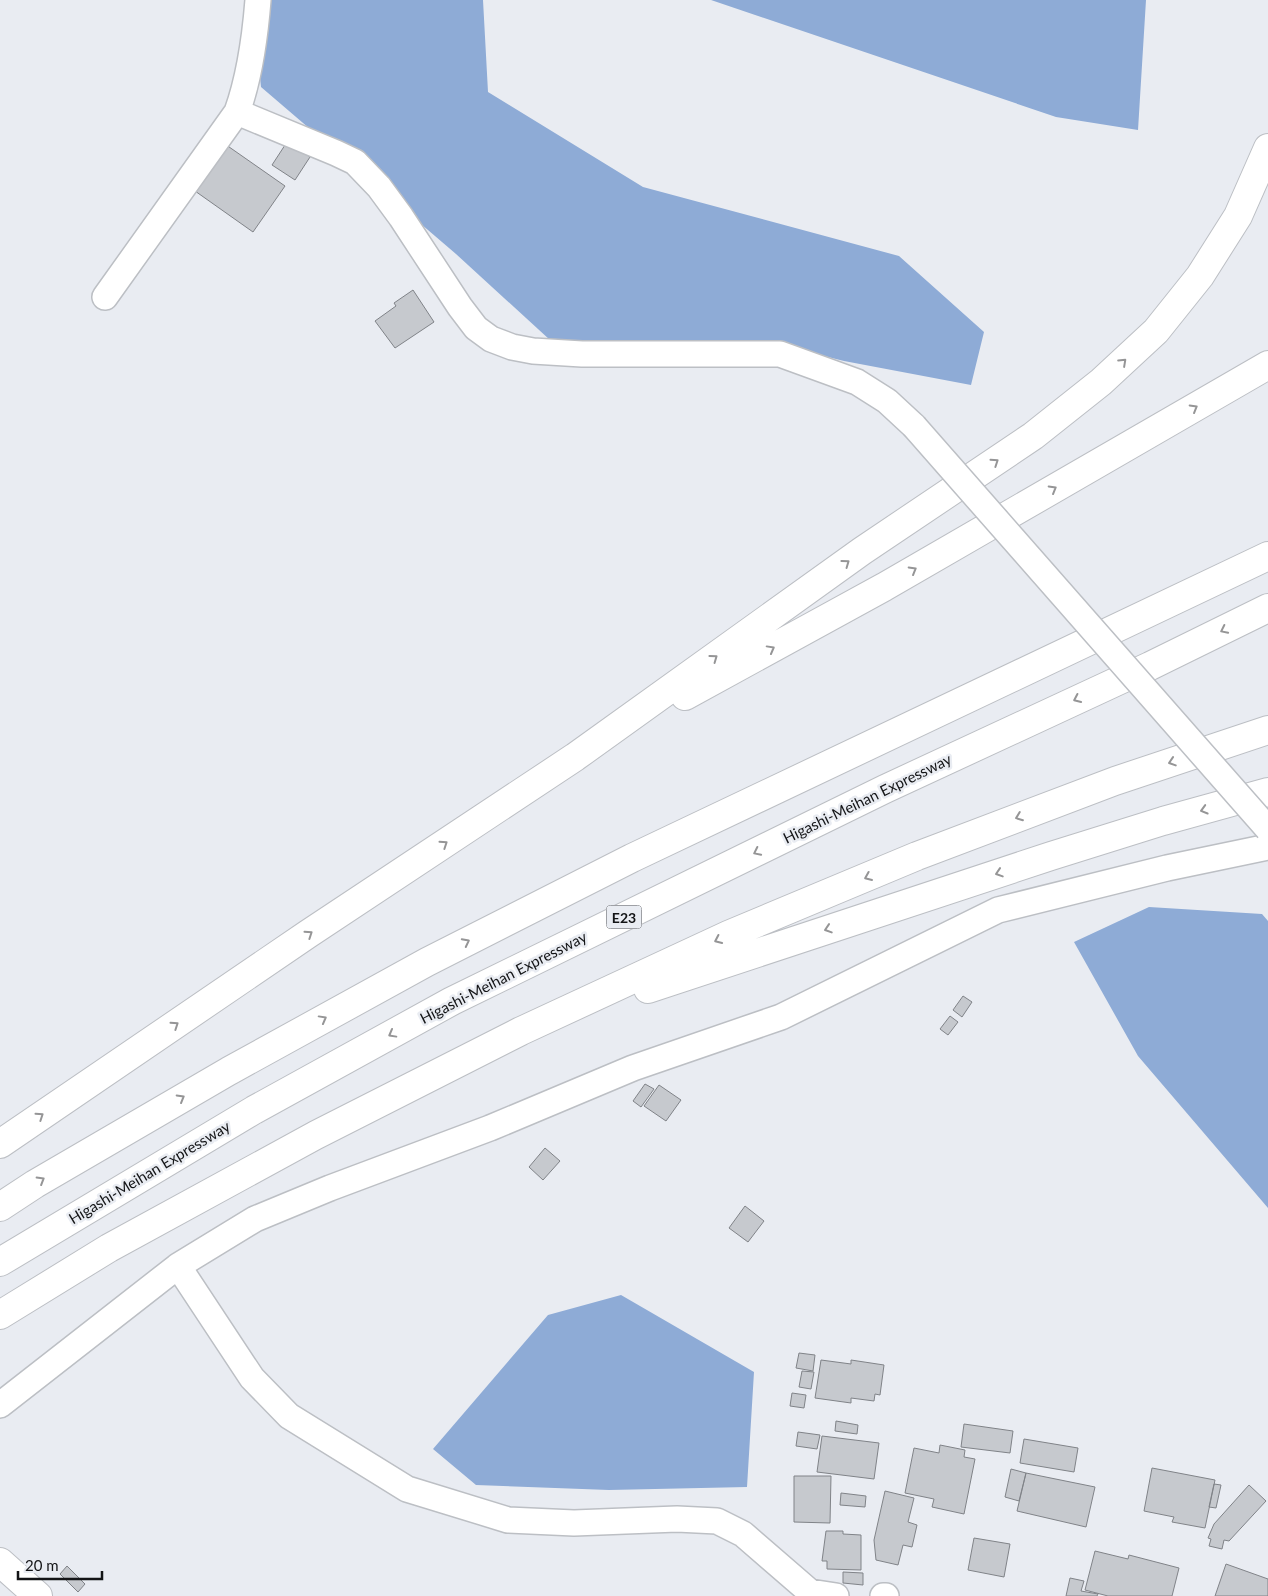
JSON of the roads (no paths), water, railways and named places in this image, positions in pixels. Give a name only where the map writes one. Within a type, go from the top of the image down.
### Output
[{"type":"main road","points":[[0,1144],[308,934],[574,757],[862,551],[1034,436],[1101,382],[1156,331],[1200,276],[1238,216],[1268,148]]},
{"type":"main road","points":[[574,757],[892,582],[1268,365]]},
{"type":"main road","points":[[0,1206],[229,1071],[426,962],[641,854],[1268,556]]},
{"type":"main road","name":"Higashi-Meihan Expressway","points":[[0,1262],[254,1110],[452,1001],[885,789],[1150,666],[1268,608]]},
{"type":"main road","points":[[0,1315],[109,1248],[307,1139],[521,1031],[728,935],[917,856],[1115,781],[1268,730]]},
{"type":"main road","points":[[521,1031],[1050,856],[1163,821],[1268,792]]},
{"type":"main road","points":[[0,1562],[38,1596]]},
{"type":"street","points":[[105,297],[237,112],[244,94],[256,34],[258,0]]},
{"type":"street","points":[[237,112],[355,162],[380,187],[476,328],[491,339],[512,347],[533,351],[582,354],[780,354],[857,382],[887,401],[914,426],[1268,829]]},
{"type":"street","points":[[0,1405],[178,1266],[255,1219],[330,1188],[490,1128],[633,1068],[781,1018],[998,910],[1168,868],[1268,847]]},
{"type":"street","points":[[178,1266],[252,1378],[289,1416],[407,1489],[508,1520],[574,1523],[677,1519],[717,1521],[743,1534],[810,1592],[836,1596]]}]
